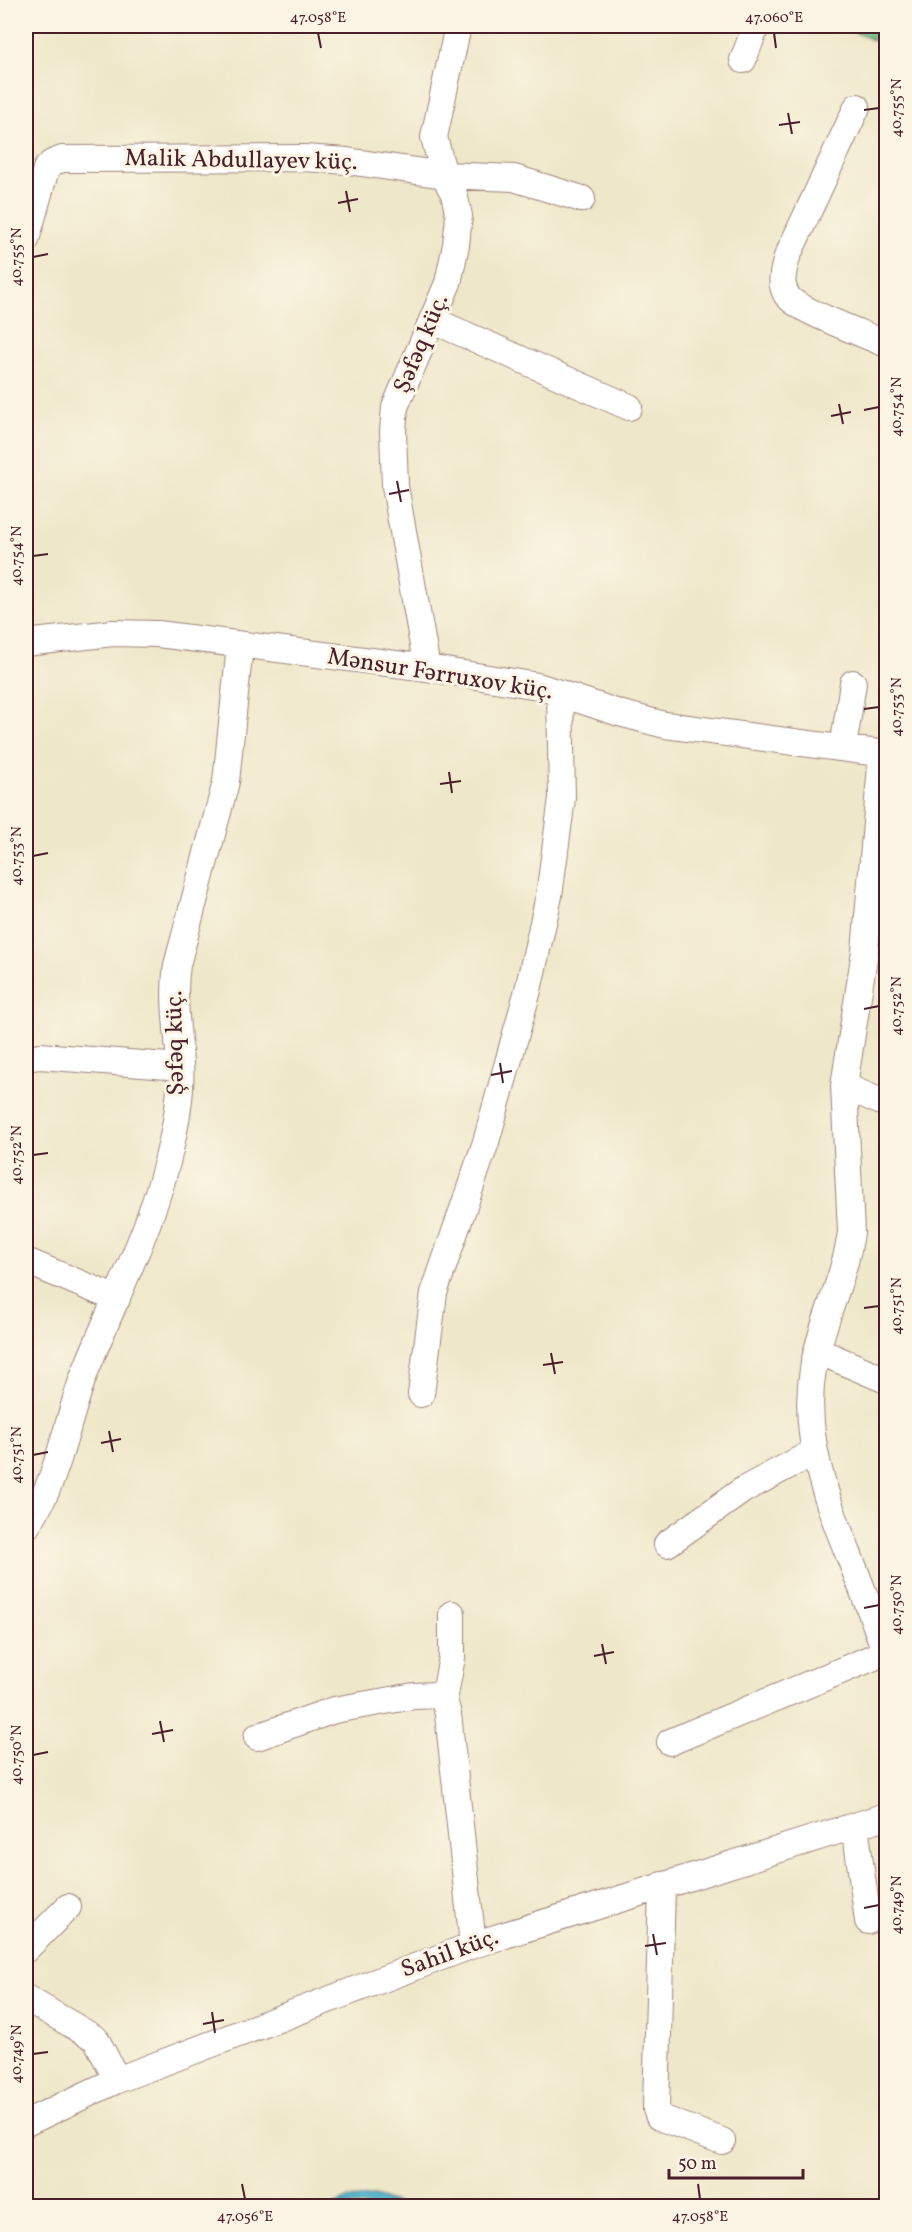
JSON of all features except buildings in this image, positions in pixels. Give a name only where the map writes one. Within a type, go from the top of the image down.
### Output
[{"type":"street","name":"Şəfəq küç.","points":[[427,668],[395,486],[393,431],[395,406],[448,283],[458,226],[454,194],[444,175],[434,137],[458,26]]},
{"type":"street","points":[[743,60],[756,26]]},
{"type":"street","points":[[857,107],[788,257],[781,282],[786,296],[799,306],[886,344]]},
{"type":"street","name":"Malik Abdullayev küç.","points":[[26,240],[46,170],[52,163],[62,159],[304,158],[347,161],[444,175],[484,174],[514,178],[582,199]]},
{"type":"street","points":[[432,320],[629,407]]},
{"type":"street","name":"Mənsur Fərruxov küç.","points":[[26,643],[113,633],[158,634],[427,668],[538,686],[619,713],[665,725],[884,754]]},
{"type":"street","name":"Şəfəq küç.","points":[[26,1527],[39,1509],[48,1490],[84,1375],[117,1299],[157,1192],[172,1141],[180,1068],[173,988],[177,965],[226,782],[240,645]]},
{"type":"street","points":[[843,748],[853,683]]},
{"type":"street","points":[[421,1394],[434,1293],[486,1142],[528,990],[549,896],[562,798],[560,693]]},
{"type":"street","points":[[670,1742],[886,1653],[825,1497],[814,1452],[811,1388],[818,1351],[848,1254],[851,1232],[844,1086],[865,951],[884,754]]},
{"type":"street","points":[[26,1059],[40,1056],[180,1068]]},
{"type":"street","points":[[844,1086],[886,1104]]},
{"type":"street","points":[[26,1261],[117,1299]]},
{"type":"street","points":[[818,1351],[886,1380]]},
{"type":"street","points":[[666,1544],[743,1490],[814,1452]]},
{"type":"street","points":[[452,1614],[452,1657],[444,1700],[448,1714],[473,1944]]},
{"type":"street","points":[[257,1737],[334,1710],[414,1696],[437,1695],[444,1700]]},
{"type":"street","name":"Sahil küç.","points":[[26,2123],[117,2080],[473,1944],[886,1816]]},
{"type":"street","points":[[855,1826],[868,1921]]},
{"type":"street","points":[[662,1885],[656,2109],[659,2117],[671,2123],[722,2141]]},
{"type":"street","points":[[26,1948],[68,1906]]},
{"type":"street","points":[[26,1998],[96,2039],[117,2080]]},
{"type":"green space","points":[[841,26],[886,26],[886,46]]},
{"type":"water","points":[[374,2197],[405,2206],[332,2206],[349,2199]]}]
